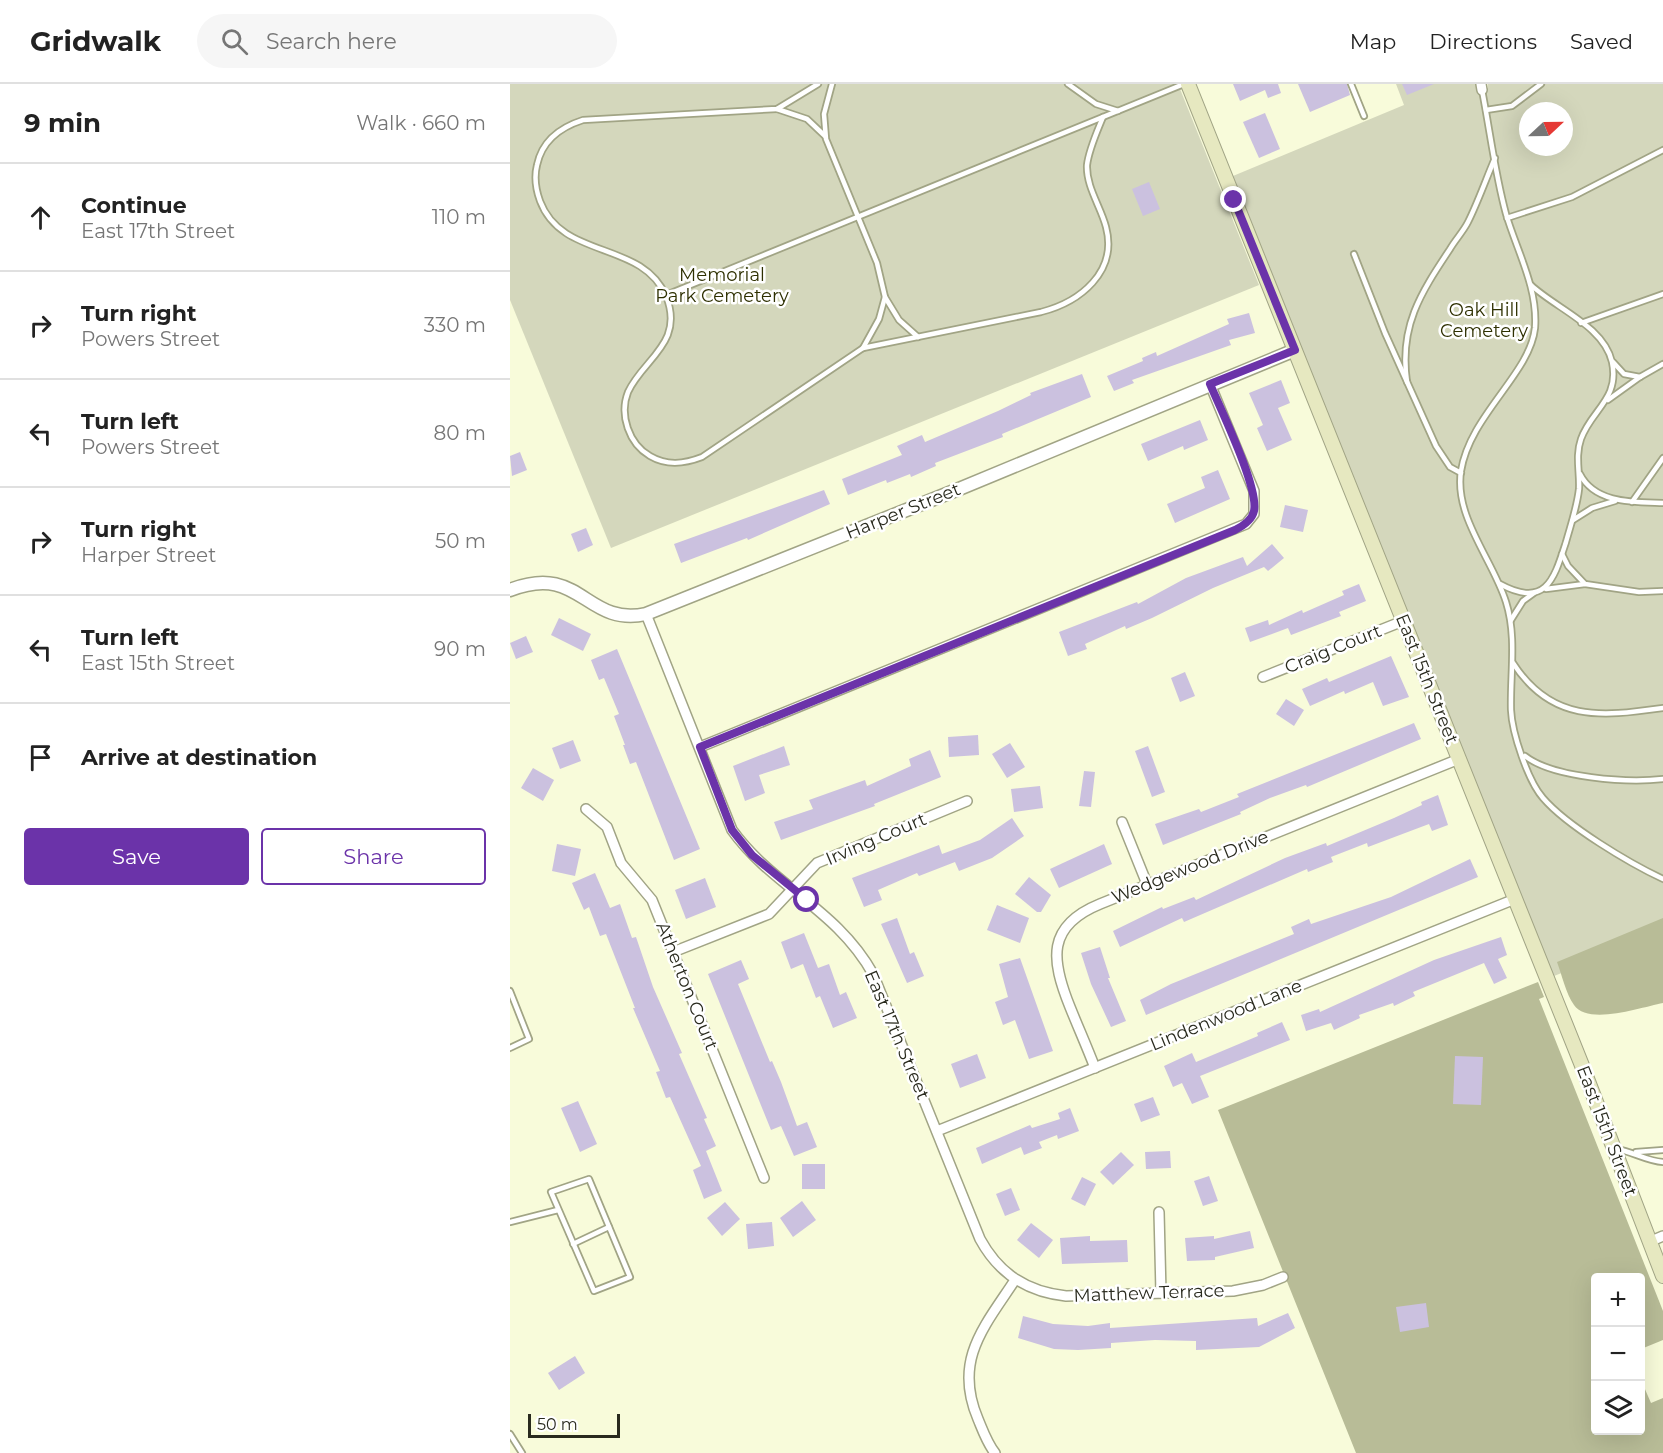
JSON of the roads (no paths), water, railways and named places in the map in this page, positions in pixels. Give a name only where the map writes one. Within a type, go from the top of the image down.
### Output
[{"type":"main road","name":"East 15th Street","points":[[1186,84],[1459,759],[1663,1276]]},
{"type":"street","name":"Harper Street","points":[[510,591],[529,583],[555,583],[617,616],[646,614],[959,489],[1295,350]]},
{"type":"street","points":[[700,747],[1246,524],[1254,514],[1254,491],[1210,384]]},
{"type":"street","name":"East 17th Street","points":[[646,614],[732,830],[752,855],[834,922],[862,954],[873,974],[980,1239],[997,1265],[1015,1280]]},
{"type":"street","name":"Craig Court","points":[[1263,677],[1403,621]]},
{"type":"street","name":"Wedgewood Drive","points":[[1095,1068],[1056,965],[1058,941],[1069,923],[1086,910],[1459,759]]},
{"type":"street","name":"Irving Court","points":[[673,952],[769,914],[817,863],[968,801]]},
{"type":"street","name":"Atherton Court","points":[[586,809],[607,827],[621,863],[652,900],[764,1178]]},
{"type":"street","points":[[1122,822],[1147,885]]},
{"type":"street","name":"Lindenwood Lane","points":[[937,1131],[1515,899]]},
{"type":"street","points":[[1159,1212],[1161,1293]]},
{"type":"street","points":[[1649,1242],[1663,1236]]},
{"type":"street","name":"Matthew Terrace","points":[[1015,1280],[1040,1293],[1066,1296],[1248,1289],[1283,1277]]},
{"type":"street","points":[[994,1453],[970,1396],[969,1363],[979,1334],[1015,1280]]},
{"type":"lane","points":[[777,109],[793,102],[818,84]]},
{"type":"lane","points":[[826,139],[825,114],[832,84]]},
{"type":"lane","points":[[1068,84],[1096,104],[1118,111]]},
{"type":"lane","points":[[666,295],[1186,84]]},
{"type":"lane","points":[[1351,84],[1364,116]]},
{"type":"lane","points":[[1486,110],[1512,106],[1541,84]]},
{"type":"lane","points":[[1482,87],[1507,218],[1531,285],[1535,307],[1531,343],[1524,358],[1478,427],[1465,453],[1461,473],[1460,492],[1465,510],[1498,583],[1511,620],[1512,721],[1522,754],[1542,797],[1556,811],[1663,879]]},
{"type":"lane","points":[[918,337],[899,320],[885,297],[877,263],[826,139],[807,118],[777,109],[583,120],[561,131],[544,147],[538,158],[536,181],[540,201],[550,220],[571,238],[633,261],[644,268],[666,295],[669,309],[668,333],[656,358],[628,392],[625,414],[630,435],[644,453],[664,463],[690,462],[702,457],[863,348],[918,337],[1054,309],[1073,301],[1092,284],[1107,259],[1109,241],[1093,194],[1087,166],[1103,117]]},
{"type":"lane","points":[[1507,218],[1572,197],[1663,150]]},
{"type":"lane","points":[[1407,382],[1404,359],[1405,340],[1412,317],[1435,272],[1467,224],[1495,158]]},
{"type":"lane","points":[[1354,254],[1407,382],[1442,458],[1450,467],[1461,473]]},
{"type":"lane","points":[[1531,285],[1581,322],[1604,345],[1612,361],[1624,374],[1640,376]]},
{"type":"lane","points":[[1581,322],[1663,294]]},
{"type":"lane","points":[[863,348],[879,319],[885,297]]},
{"type":"lane","points":[[1606,402],[1613,378],[1612,361]]},
{"type":"lane","points":[[1546,589],[1560,564],[1573,520],[1579,486],[1577,454],[1589,423],[1606,402],[1640,376],[1663,364]]},
{"type":"lane","points":[[1632,502],[1663,458]]},
{"type":"lane","points":[[1578,470],[1589,485],[1615,501]]},
{"type":"lane","points":[[1573,520],[1592,508],[1615,501],[1663,503]]},
{"type":"lane","points":[[1563,554],[1568,566],[1585,584],[1596,588],[1639,592],[1663,591]]},
{"type":"lane","points":[[1498,583],[1521,593],[1585,584]]},
{"type":"lane","points":[[1511,620],[1523,601],[1534,592]]},
{"type":"lane","points":[[1513,663],[1525,681],[1540,696],[1576,711],[1599,714],[1663,708]]},
{"type":"lane","points":[[1522,754],[1542,766],[1567,772],[1621,780],[1663,779]]},
{"type":"lane","points":[[510,991],[530,1039],[510,1048]]},
{"type":"lane","points":[[1614,1149],[1634,1152],[1663,1150]]},
{"type":"lane","points":[[1634,1152],[1647,1159],[1663,1162]]},
{"type":"lane","points":[[589,1179],[630,1277],[594,1291],[558,1210],[551,1192],[589,1179]]},
{"type":"lane","points":[[510,1222],[558,1210]]},
{"type":"lane","points":[[573,1244],[609,1227]]},
{"type":"lane","points":[[510,1434],[522,1453]]},
{"type":"park label","name":"Memorial Park Cemetery","points":[[722,285]]},
{"type":"park label","name":"Oak Hill Cemetery","points":[[1484,320]]}]
